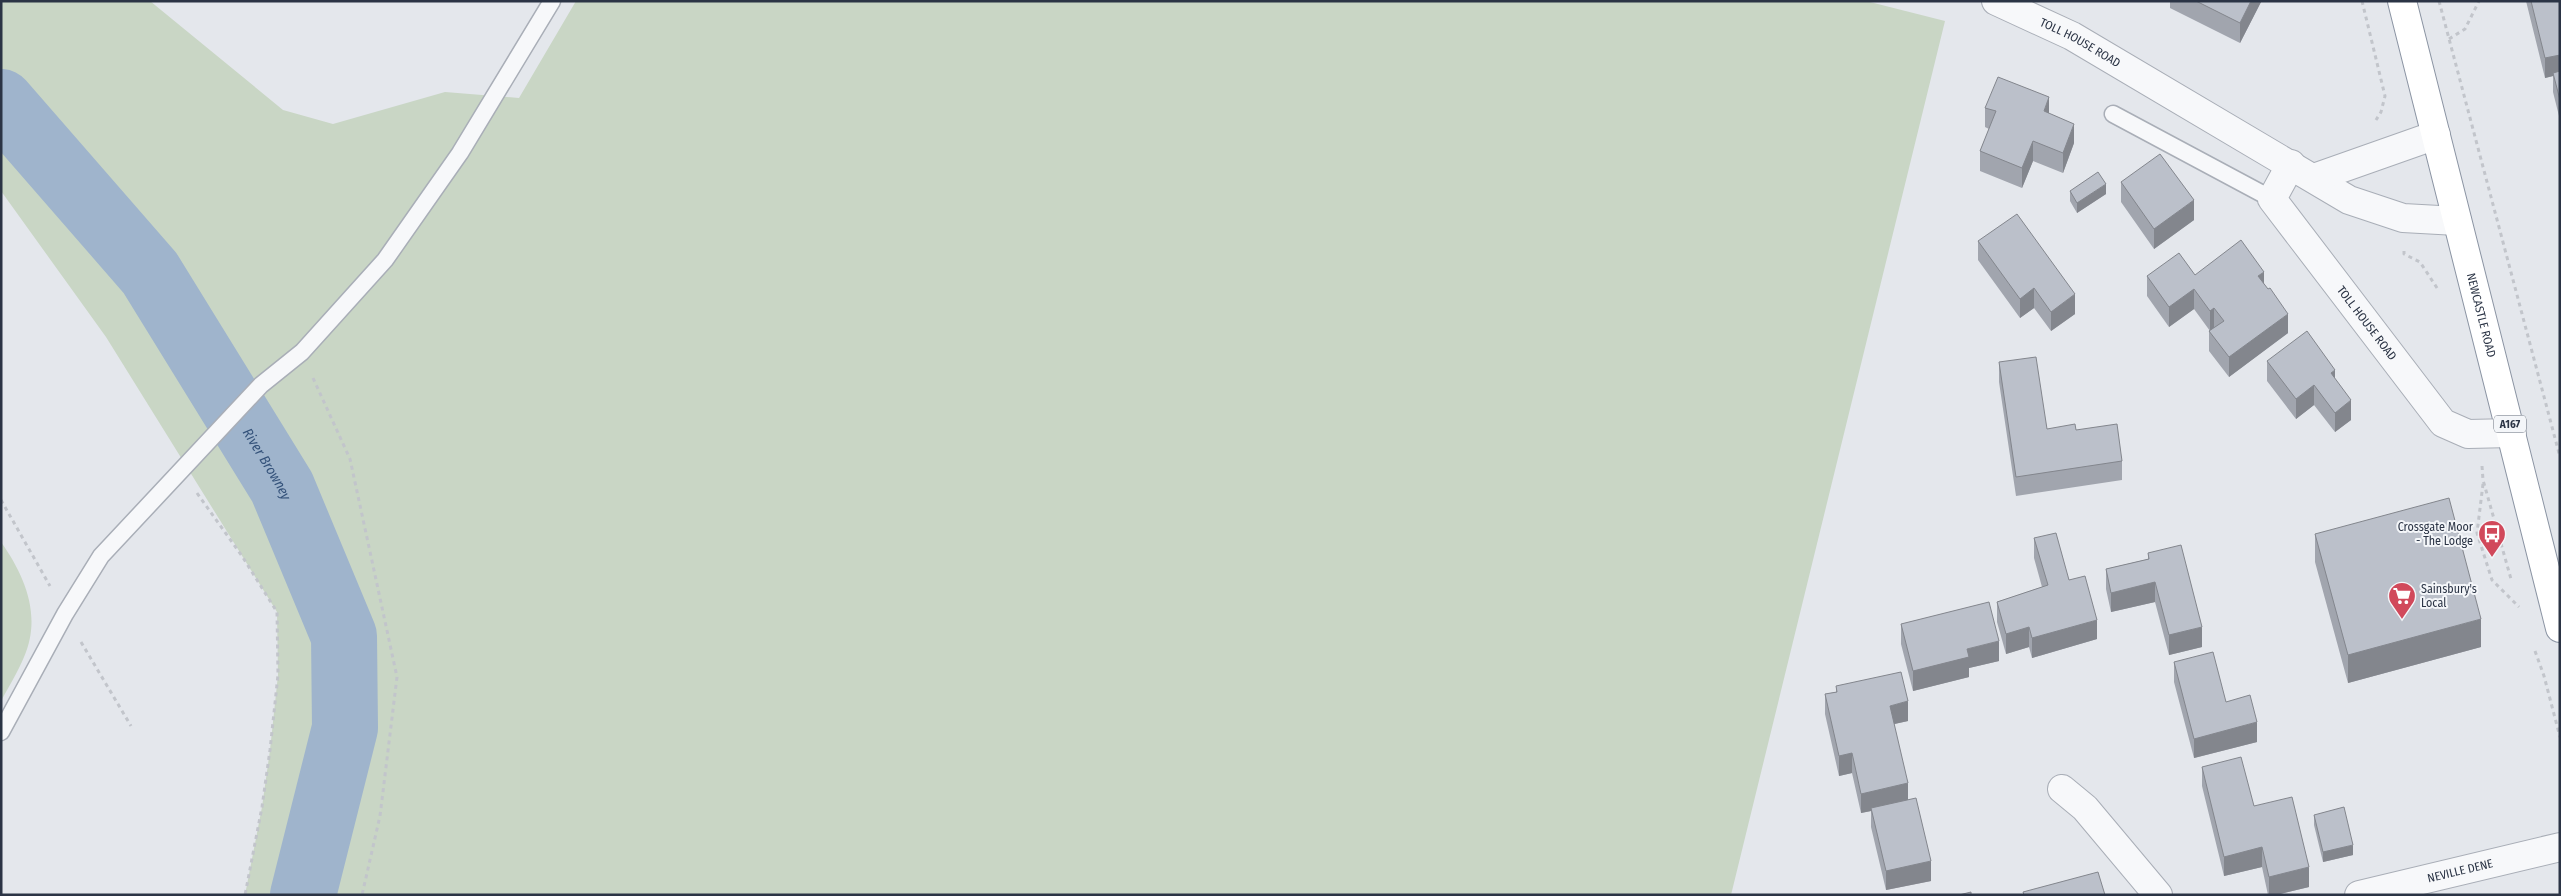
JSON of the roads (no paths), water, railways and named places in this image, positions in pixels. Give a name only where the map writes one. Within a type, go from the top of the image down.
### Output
[{"type":"highway","name":"NEWCASTLE ROAD","points":[[2402,1],[2512,433],[2553,576],[2560,628]]},
{"type":"street","name":"TOLL HOUSE ROAD","points":[[1996,1],[2072,36],[2349,200],[2403,218],[2457,221]]},
{"type":"street","points":[[2314,178],[2436,135]]},
{"type":"street","points":[[2272,199],[2290,164]]},
{"type":"street","name":"TOLL HOUSE ROAD","points":[[2272,199],[2443,422],[2468,434],[2479,436],[2512,433]]},
{"type":"street","points":[[2062,789],[2085,808],[2158,895]]},
{"type":"street","name":"NEVILLE DENE","points":[[2359,895],[2560,847]]},
{"type":"lane","points":[[1,732],[65,614],[101,556],[261,385],[302,352],[385,260],[460,152],[552,1]]},
{"type":"lane","points":[[2113,114],[2272,199]]},
{"type":"waterway","name":"River Browney","points":[[1,102],[150,273],[282,487],[344,636],[345,728],[303,895]]},
{"type":"place","name":"Crossgate Moor - The Lodge","points":[[2492,558]]},
{"type":"place","name":"Sainsbury's Local","points":[[2402,620]]}]
